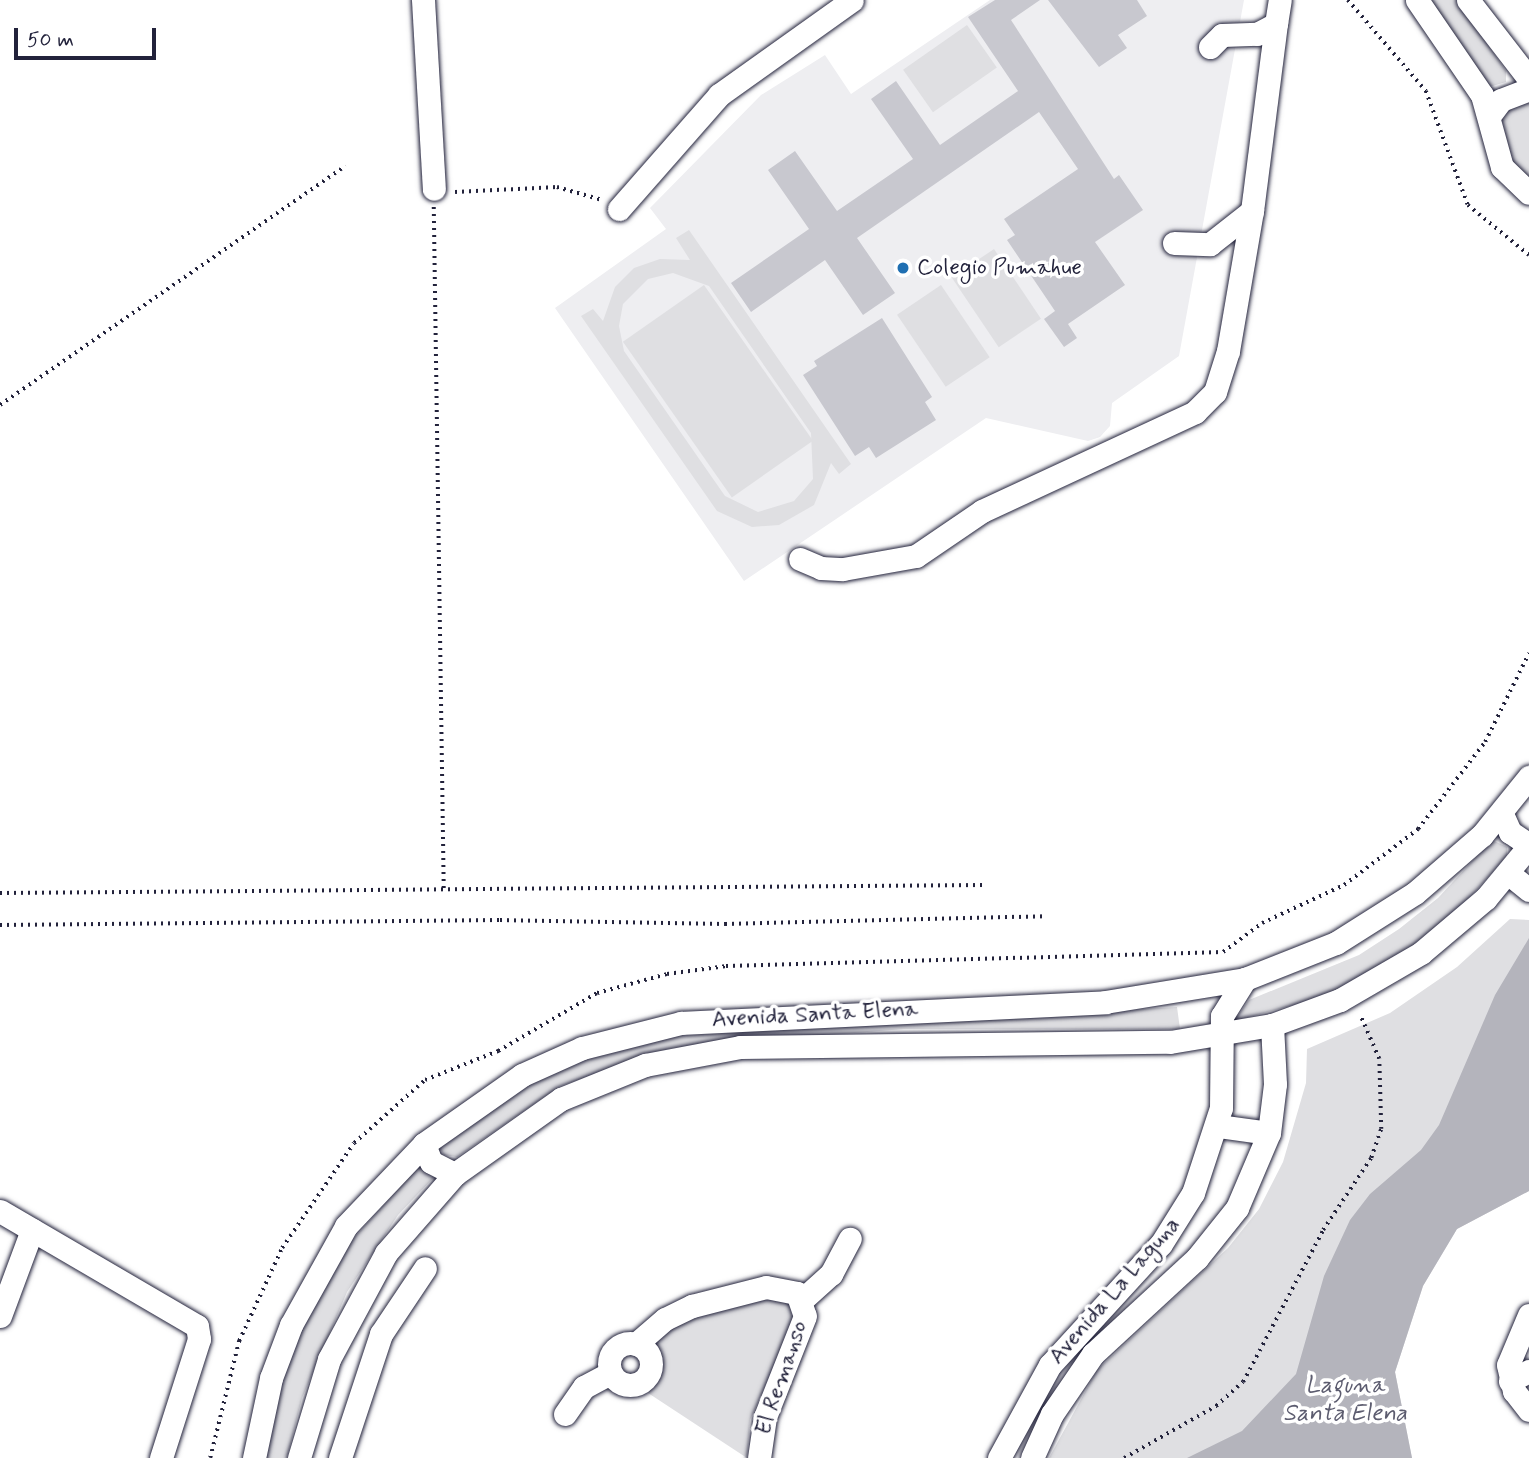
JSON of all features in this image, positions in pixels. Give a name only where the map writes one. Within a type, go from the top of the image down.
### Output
[{"type":"street","points":[[423,0],[434,189]]},
{"type":"street","points":[[619,209],[719,96],[852,0]]},
{"type":"street","points":[[800,559],[821,568],[843,569],[916,556],[982,511],[1195,412],[1215,392],[1228,351],[1252,211],[1280,0]]},
{"type":"street","points":[[1418,0],[1482,95],[1498,160],[1529,192]]},
{"type":"street","points":[[1468,0],[1529,79]]},
{"type":"street","points":[[1210,47],[1222,35],[1257,34],[1276,24]]},
{"type":"street","points":[[1489,116],[1501,100],[1529,89]]},
{"type":"street","points":[[1174,243],[1210,244],[1252,211]]},
{"type":"street","name":"Avenida Santa Elena","points":[[254,1458],[274,1369],[314,1277],[346,1226],[424,1144],[522,1075],[582,1048],[654,1028],[737,1017],[1127,1000],[1245,979],[1316,952],[1381,916],[1438,874],[1502,814],[1528,780]]},
{"type":"street","points":[[1502,814],[1510,832],[1529,845]]},
{"type":"street","name":"Avenida Santa Elena","points":[[299,1458],[329,1359],[358,1298],[407,1225],[455,1174],[514,1128],[570,1095],[617,1074],[702,1052],[815,1042],[1170,1042],[1221,1036],[1272,1025],[1340,1000],[1399,968],[1452,929],[1508,873],[1529,845]]},
{"type":"street","points":[[1508,873],[1529,890]]},
{"type":"street","name":"Avenida La Laguna","points":[[999,1458],[1050,1365],[1174,1227],[1204,1171],[1218,1126],[1221,1036],[1225,1008],[1245,979]]},
{"type":"street","name":"Avenida La Laguna","points":[[1032,1458],[1052,1414],[1093,1354],[1229,1221],[1269,1133],[1275,1084],[1272,1025]]},
{"type":"street","points":[[1218,1126],[1269,1133]]},
{"type":"street","points":[[424,1144],[431,1162],[455,1174]]},
{"type":"street","points":[[0,1211],[197,1326],[198,1339],[161,1458]]},
{"type":"street","points":[[0,1316],[32,1230]]},
{"type":"street","name":"El Remanso","points":[[803,1299],[831,1274],[850,1239]]},
{"type":"street","points":[[340,1458],[382,1334],[425,1268]]},
{"type":"street","name":"El Remanso","points":[[636,1344],[678,1311],[719,1298],[774,1286],[790,1288],[803,1299],[804,1322],[765,1417],[759,1458]]},
{"type":"street","points":[[1529,1315],[1509,1357],[1519,1376],[1529,1410]]},
{"type":"street","points":[[636,1344],[650,1357],[648,1376],[631,1386],[610,1373],[614,1350],[636,1344]]},
{"type":"street","points":[[565,1414],[584,1387],[610,1373]]},
{"type":"path","points":[[1348,0],[1426,91],[1468,205],[1529,255]]},
{"type":"path","points":[[0,405],[345,166]]},
{"type":"path","points":[[444,889],[434,189],[575,188],[619,209]]},
{"type":"path","points":[[0,893],[984,885]]},
{"type":"path","points":[[0,925],[500,920],[725,924],[1046,916]]},
{"type":"path","points":[[1185,955],[1185,965]]},
{"type":"path","points":[[1124,1458],[1216,1406],[1243,1382],[1323,1230],[1371,1158],[1381,1129],[1379,1059],[1360,1015]]},
{"type":"shaded area","name":"Colegio Pumahue","points":[[990,0],[1244,0],[1179,356],[1112,403],[1110,426],[1100,437],[1088,441],[986,418],[744,581],[555,308],[666,229],[650,208],[761,95],[825,55],[851,94]]},
{"type":"shaded area","points":[[1430,0],[1457,0],[1506,71],[1506,82],[1489,87]]},
{"type":"shaded area","points":[[967,25],[997,68],[933,112],[903,70]]},
{"type":"shaded area","points":[[1529,97],[1529,181],[1512,160],[1501,117],[1508,107]]},
{"type":"shaded area","points":[[689,230],[851,464],[839,474],[831,463],[814,505],[779,525],[752,527],[717,511],[581,316],[593,309],[603,321],[615,287],[634,268],[660,259],[690,260],[676,238]],"holes":[[[673,273],[709,286],[811,433],[813,479],[794,501],[758,512],[725,496],[624,351],[619,326],[623,304],[648,279]]]},
{"type":"shaded area","points":[[994,249],[1041,319],[999,347],[952,278]]},
{"type":"shaded area","points":[[704,285],[813,441],[732,497],[623,342]]},
{"type":"shaded area","points":[[941,285],[990,357],[946,387],[897,315]]},
{"type":"shaded area","points":[[1492,840],[1507,847],[1507,856],[1462,906],[1394,960],[1320,998],[1234,1021],[1249,1000],[1359,955],[1399,929],[1438,898]]},
{"type":"shaded area","points":[[1510,919],[1529,920],[1529,1191],[1457,1229],[1423,1286],[1395,1372],[1412,1458],[1049,1458],[1097,1370],[1228,1248],[1259,1209],[1283,1162],[1306,1083],[1307,1049],[1390,1013],[1457,967]]},
{"type":"shaded area","points":[[1177,1007],[1180,1029],[904,1029],[671,1048],[560,1086],[457,1157],[444,1155],[440,1148],[441,1141],[538,1080],[597,1055],[662,1037]]},
{"type":"shaded area","points":[[420,1165],[435,1176],[398,1215],[347,1292],[302,1398],[287,1458],[265,1458],[278,1393],[309,1311],[352,1240]]},
{"type":"shaded area","points":[[777,1296],[789,1302],[793,1323],[750,1420],[747,1458],[645,1391],[658,1365],[653,1340],[666,1326],[750,1299]]},
{"type":"water","name":"Laguna Santa Elena","points":[[1529,938],[1529,1191],[1457,1229],[1423,1286],[1395,1372],[1412,1458],[1187,1458],[1242,1431],[1296,1374],[1324,1276],[1350,1220],[1370,1194],[1421,1150],[1439,1125],[1495,995]]},
{"type":"building","points":[[995,0],[1040,0],[1011,20],[1114,179],[1119,175],[1143,210],[1095,242],[1125,285],[1068,324],[1077,338],[1064,347],[1044,319],[1055,311],[1007,240],[1015,235],[1004,219],[1078,169],[1039,112],[857,238],[895,293],[863,315],[825,260],[751,312],[731,283],[809,229],[768,170],[795,151],[837,211],[913,159],[871,99],[896,81],[940,145],[1018,91],[968,17]]},
{"type":"building","points":[[1048,0],[1137,0],[1147,16],[1118,35],[1127,48],[1099,67]]},
{"type":"building","points":[[882,318],[932,397],[925,402],[936,420],[876,458],[869,447],[855,456],[803,375],[817,366],[814,361]]},
{"type":"place","name":"Colegio Pumahue","points":[[903,268]]}]
